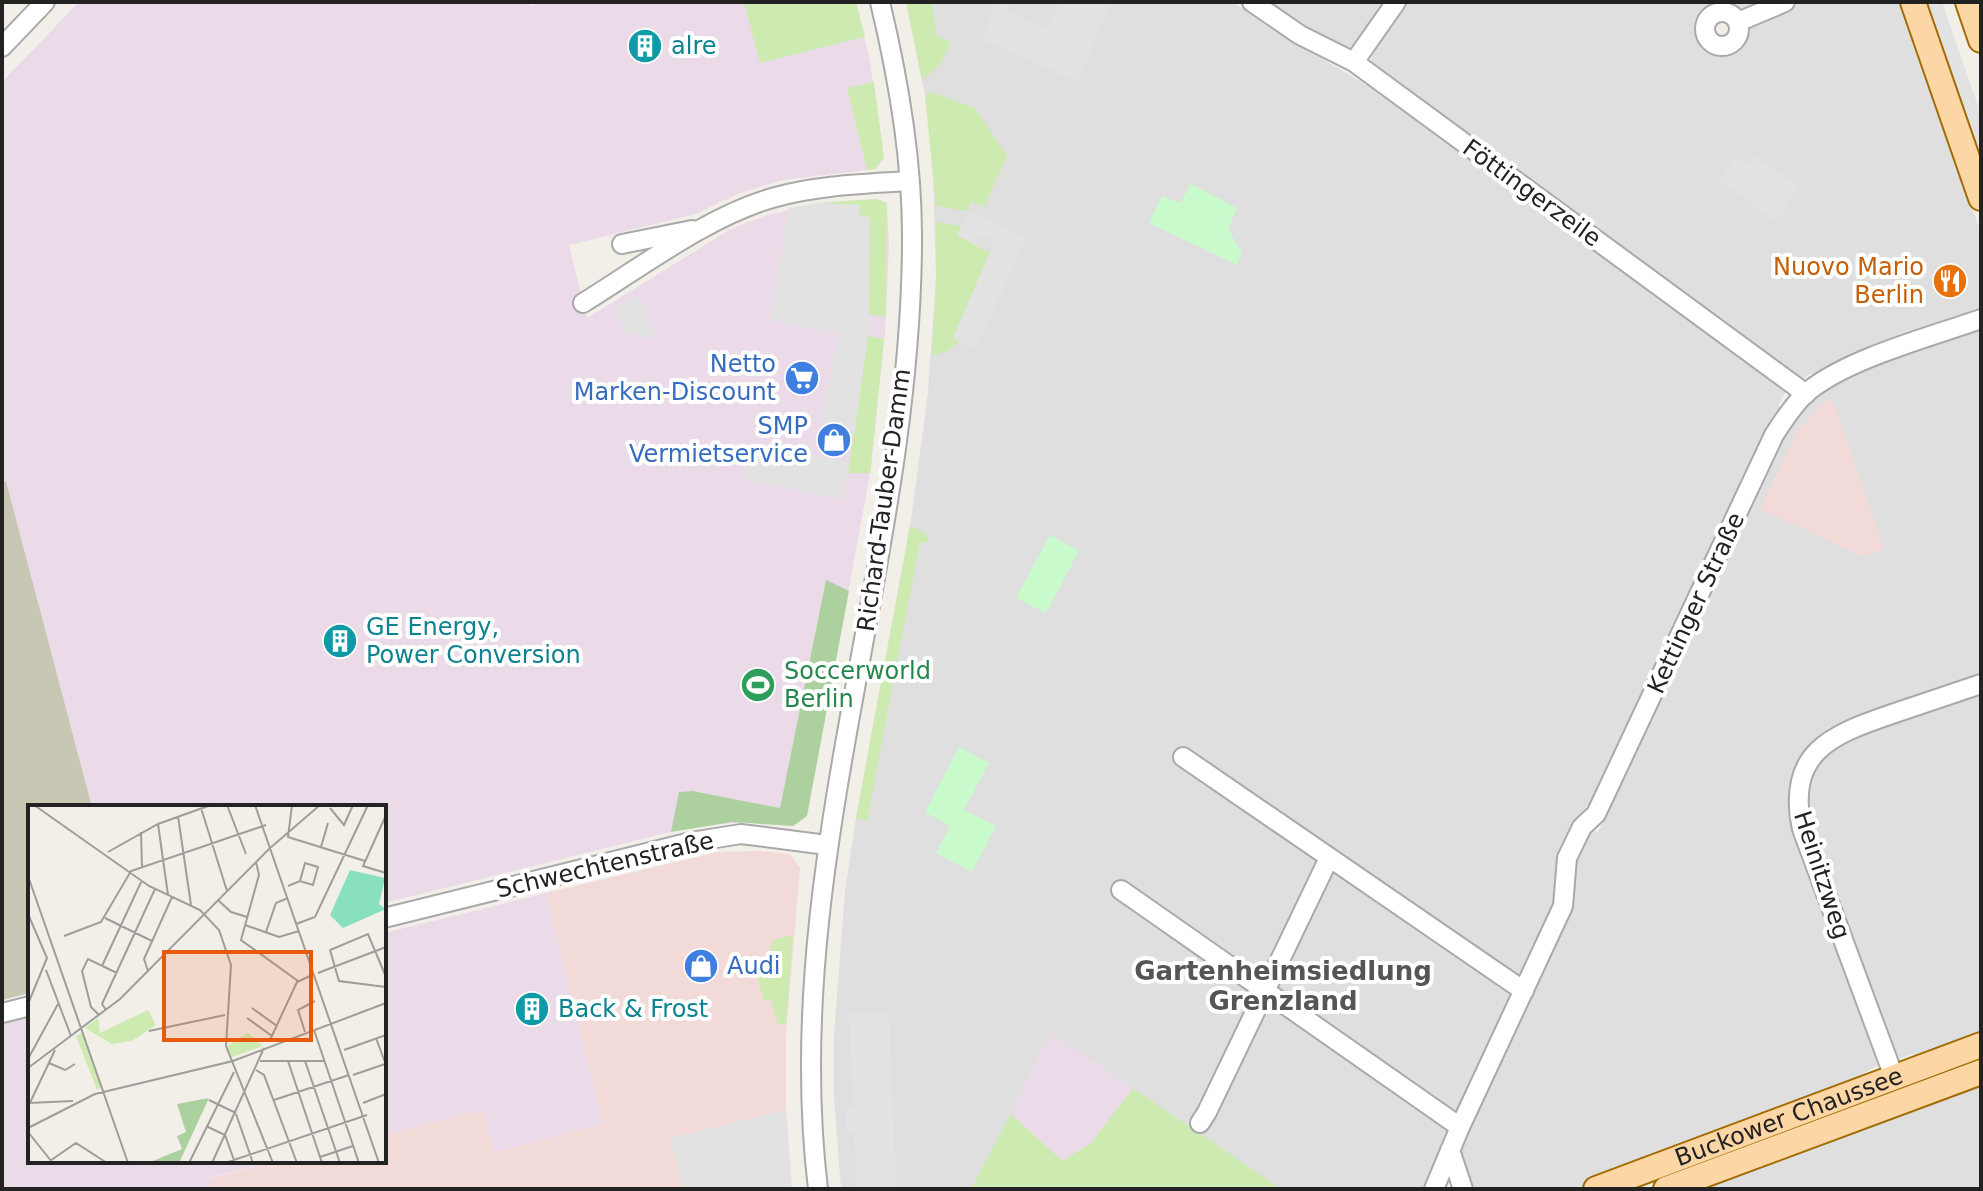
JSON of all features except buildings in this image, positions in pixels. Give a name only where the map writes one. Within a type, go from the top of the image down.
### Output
[{"type":"main road","points":[[1913,2],[1981,198]]},
{"type":"main road","points":[[1968,2],[1981,40]]},
{"type":"main road","name":"Buckower Chaussee","points":[[1596,1189],[1981,1045]]},
{"type":"main road","name":"Buckower Chaussee","points":[[1666,1189],[1693,1184],[1981,1072]]},
{"type":"street","points":[[2,47],[45,2]]},
{"type":"street","name":"Richard-Tauber-Damm","points":[[818,1189],[811,1109],[812,977],[827,845],[896,436],[911,288],[909,181],[894,64],[880,2]]},
{"type":"street","name":"Föttingerzeile","points":[[1252,2],[1300,35],[1354,62],[1806,394]]},
{"type":"street","points":[[1354,62],[1396,2]]},
{"type":"street","points":[[1738,22],[1785,2]]},
{"type":"street","points":[[583,303],[707,227],[774,197],[830,187],[909,181]]},
{"type":"street","points":[[622,244],[707,227]]},
{"type":"street","name":"Kettinger Straße","points":[[1432,1188],[1563,906],[1567,858],[1582,827],[1596,814],[1774,435],[1789,411],[1806,394],[1856,364],[1981,319]]},
{"type":"street","name":"Heinitzweg","points":[[1894,1077],[1802,829],[1797,796],[1799,786],[1811,758],[1823,744],[1848,729],[1981,684]]},
{"type":"street","points":[[1183,757],[1524,991]]},
{"type":"street","name":"Schwechtenstraße","points":[[386,918],[691,842],[741,834],[827,845]]},
{"type":"street","points":[[1200,1123],[1329,858]]},
{"type":"street","points":[[1121,890],[1460,1127]]},
{"type":"street","points":[[2,1013],[28,1006]]},
{"type":"street","points":[[1450,1150],[1463,1189]]},
{"type":"shaded area","points":[[79,2],[528,2],[533,6],[538,2],[856,2],[870,61],[884,158],[875,169],[783,180],[740,193],[696,214],[569,245],[587,318],[731,229],[764,216],[817,203],[877,199],[887,203],[889,247],[885,333],[871,468],[807,816],[793,826],[746,822],[691,827],[386,903],[386,805],[91,805],[6,481],[2,484],[2,82]]},
{"type":"shaded area","points":[[906,2],[1233,2],[1433,130],[1784,388],[1785,393],[1778,405],[1782,408],[1591,807],[1587,805],[1561,858],[1554,916],[1426,1189],[841,1189],[834,1097],[834,1035],[845,891],[912,514],[928,391],[936,278],[932,145]]},
{"type":"shaded area","points":[[996,2],[1009,2],[1006,10],[1047,29],[1060,2],[1110,2],[1078,82],[983,40]]},
{"type":"shaded area","points":[[1264,2],[1389,2],[1352,50],[1345,51]]},
{"type":"shaded area","points":[[1403,2],[1770,2],[1740,13],[1723,5],[1704,13],[1698,24],[1699,37],[1708,49],[1722,53],[1741,44],[1748,24],[1800,2],[1901,2],[1981,233],[1981,310],[1858,353],[1815,377],[1811,373],[1799,378],[1371,63],[1373,47]]},
{"type":"shaded area","points":[[1928,2],[1942,2],[1981,114],[1981,154]]},
{"type":"shaded area","points":[[1736,156],[1749,165],[1755,156],[1800,187],[1776,221],[1719,181]]},
{"type":"shaded area","points":[[817,203],[859,205],[859,216],[870,217],[869,324],[855,432],[821,425],[838,333],[770,320],[789,208]]},
{"type":"shaded area","points":[[970,211],[1027,237],[976,349],[953,338],[995,241],[980,235],[975,245],[957,235]]},
{"type":"shaded area","points":[[639,295],[656,339],[624,333],[615,308]]},
{"type":"shaded area","points":[[1981,327],[1981,676],[1830,727],[1808,752],[1790,806],[1795,834],[1878,1066],[1865,1072],[1867,1080],[1574,1189],[1472,1189],[1457,1146],[1574,854],[1587,829],[1598,832],[1784,436],[1806,407],[1831,385],[1862,369]]},
{"type":"shaded area","points":[[1832,397],[1884,549],[1862,556],[1760,509],[1796,433],[1819,406]]},
{"type":"shaded area","points":[[751,445],[849,462],[843,499],[743,480]]},
{"type":"shaded area","points":[[6,481],[91,805],[28,805],[28,994],[2,1000],[2,484]]},
{"type":"shaded area","points":[[1981,692],[1981,1037],[1916,1061],[1913,1054],[1899,1059],[1811,831],[1806,800],[1811,775],[1820,760],[1852,735]]},
{"type":"shaded area","points":[[718,852],[790,854],[800,868],[786,1034],[786,1110],[792,1189],[211,1189],[208,1179],[270,1163],[386,1163],[386,1134],[484,1110],[602,1124],[546,893]]},
{"type":"shaded area","points":[[546,893],[603,1124],[494,1152],[483,1110],[386,1134],[386,933]]},
{"type":"shaded area","points":[[889,1012],[896,1189],[856,1189],[854,1131],[846,1131],[845,1109],[853,1108],[849,1013]]},
{"type":"shaded area","points":[[28,1015],[28,1163],[270,1163],[209,1178],[211,1189],[2,1189],[2,1021]]},
{"type":"shaded area","points":[[1053,1034],[1133,1088],[1091,1143],[1062,1161],[1011,1114],[1038,1056]]},
{"type":"shaded area","points":[[1981,1084],[1981,1189],[1710,1189],[1722,1181]]},
{"type":"shaded area","points":[[786,1110],[792,1189],[683,1189],[670,1138]]},
{"type":"green space","points":[[744,2],[856,2],[865,37],[760,63]]},
{"type":"green space","points":[[906,2],[932,2],[936,35],[951,43],[939,66],[922,80]]},
{"type":"green space","points":[[874,82],[884,158],[875,169],[867,170],[847,88]]},
{"type":"green space","points":[[931,92],[975,108],[1007,156],[984,207],[972,202],[967,211],[936,206],[925,96]]},
{"type":"green space","points":[[1191,184],[1237,208],[1228,229],[1242,253],[1237,265],[1149,223],[1162,196],[1180,203]]},
{"type":"green space","points":[[877,199],[887,203],[886,317],[867,314],[869,218],[858,217],[859,205],[817,203]]},
{"type":"green space","points":[[936,222],[962,226],[957,235],[990,253],[953,337],[960,341],[946,352],[932,355],[936,278]]},
{"type":"green space","points":[[868,336],[884,339],[870,473],[848,473]]},
{"type":"green space","points":[[910,526],[925,533],[929,543],[920,542],[867,821],[856,818]]},
{"type":"green space","points":[[1050,535],[1079,551],[1046,613],[1016,598]]},
{"type":"green space","points":[[826,580],[849,591],[807,816],[793,826],[732,822],[671,832],[679,792],[692,791],[780,808]]},
{"type":"green space","points":[[959,747],[989,763],[964,810],[996,826],[972,872],[936,853],[950,826],[925,812]]},
{"type":"green space","points":[[793,935],[786,1024],[778,1024],[771,1000],[764,1001],[755,966],[773,961],[770,949],[774,940]]},
{"type":"green space","points":[[1133,1088],[1281,1189],[971,1189],[1011,1114],[1062,1161],[1091,1143]]},
{"type":"place","name":"alre","points":[[645,46]]},
{"type":"place","name":"Nuovo Mario Berlin","points":[[1950,281]]},
{"type":"place","name":"Netto Marken-Discount","points":[[802,378]]},
{"type":"place","name":"SMP Vermietservice","points":[[834,440]]},
{"type":"place","name":"GE Energy, Power Conversion","points":[[340,641]]},
{"type":"place","name":"Soccerworld Berlin","points":[[758,685]]},
{"type":"place","name":"Audi","points":[[701,966]]},
{"type":"place","name":"Back & Frost","points":[[532,1009]]},
{"type":"district","name":"Gartenheimsiedlung Grenzland","points":[[1283,986]]}]
